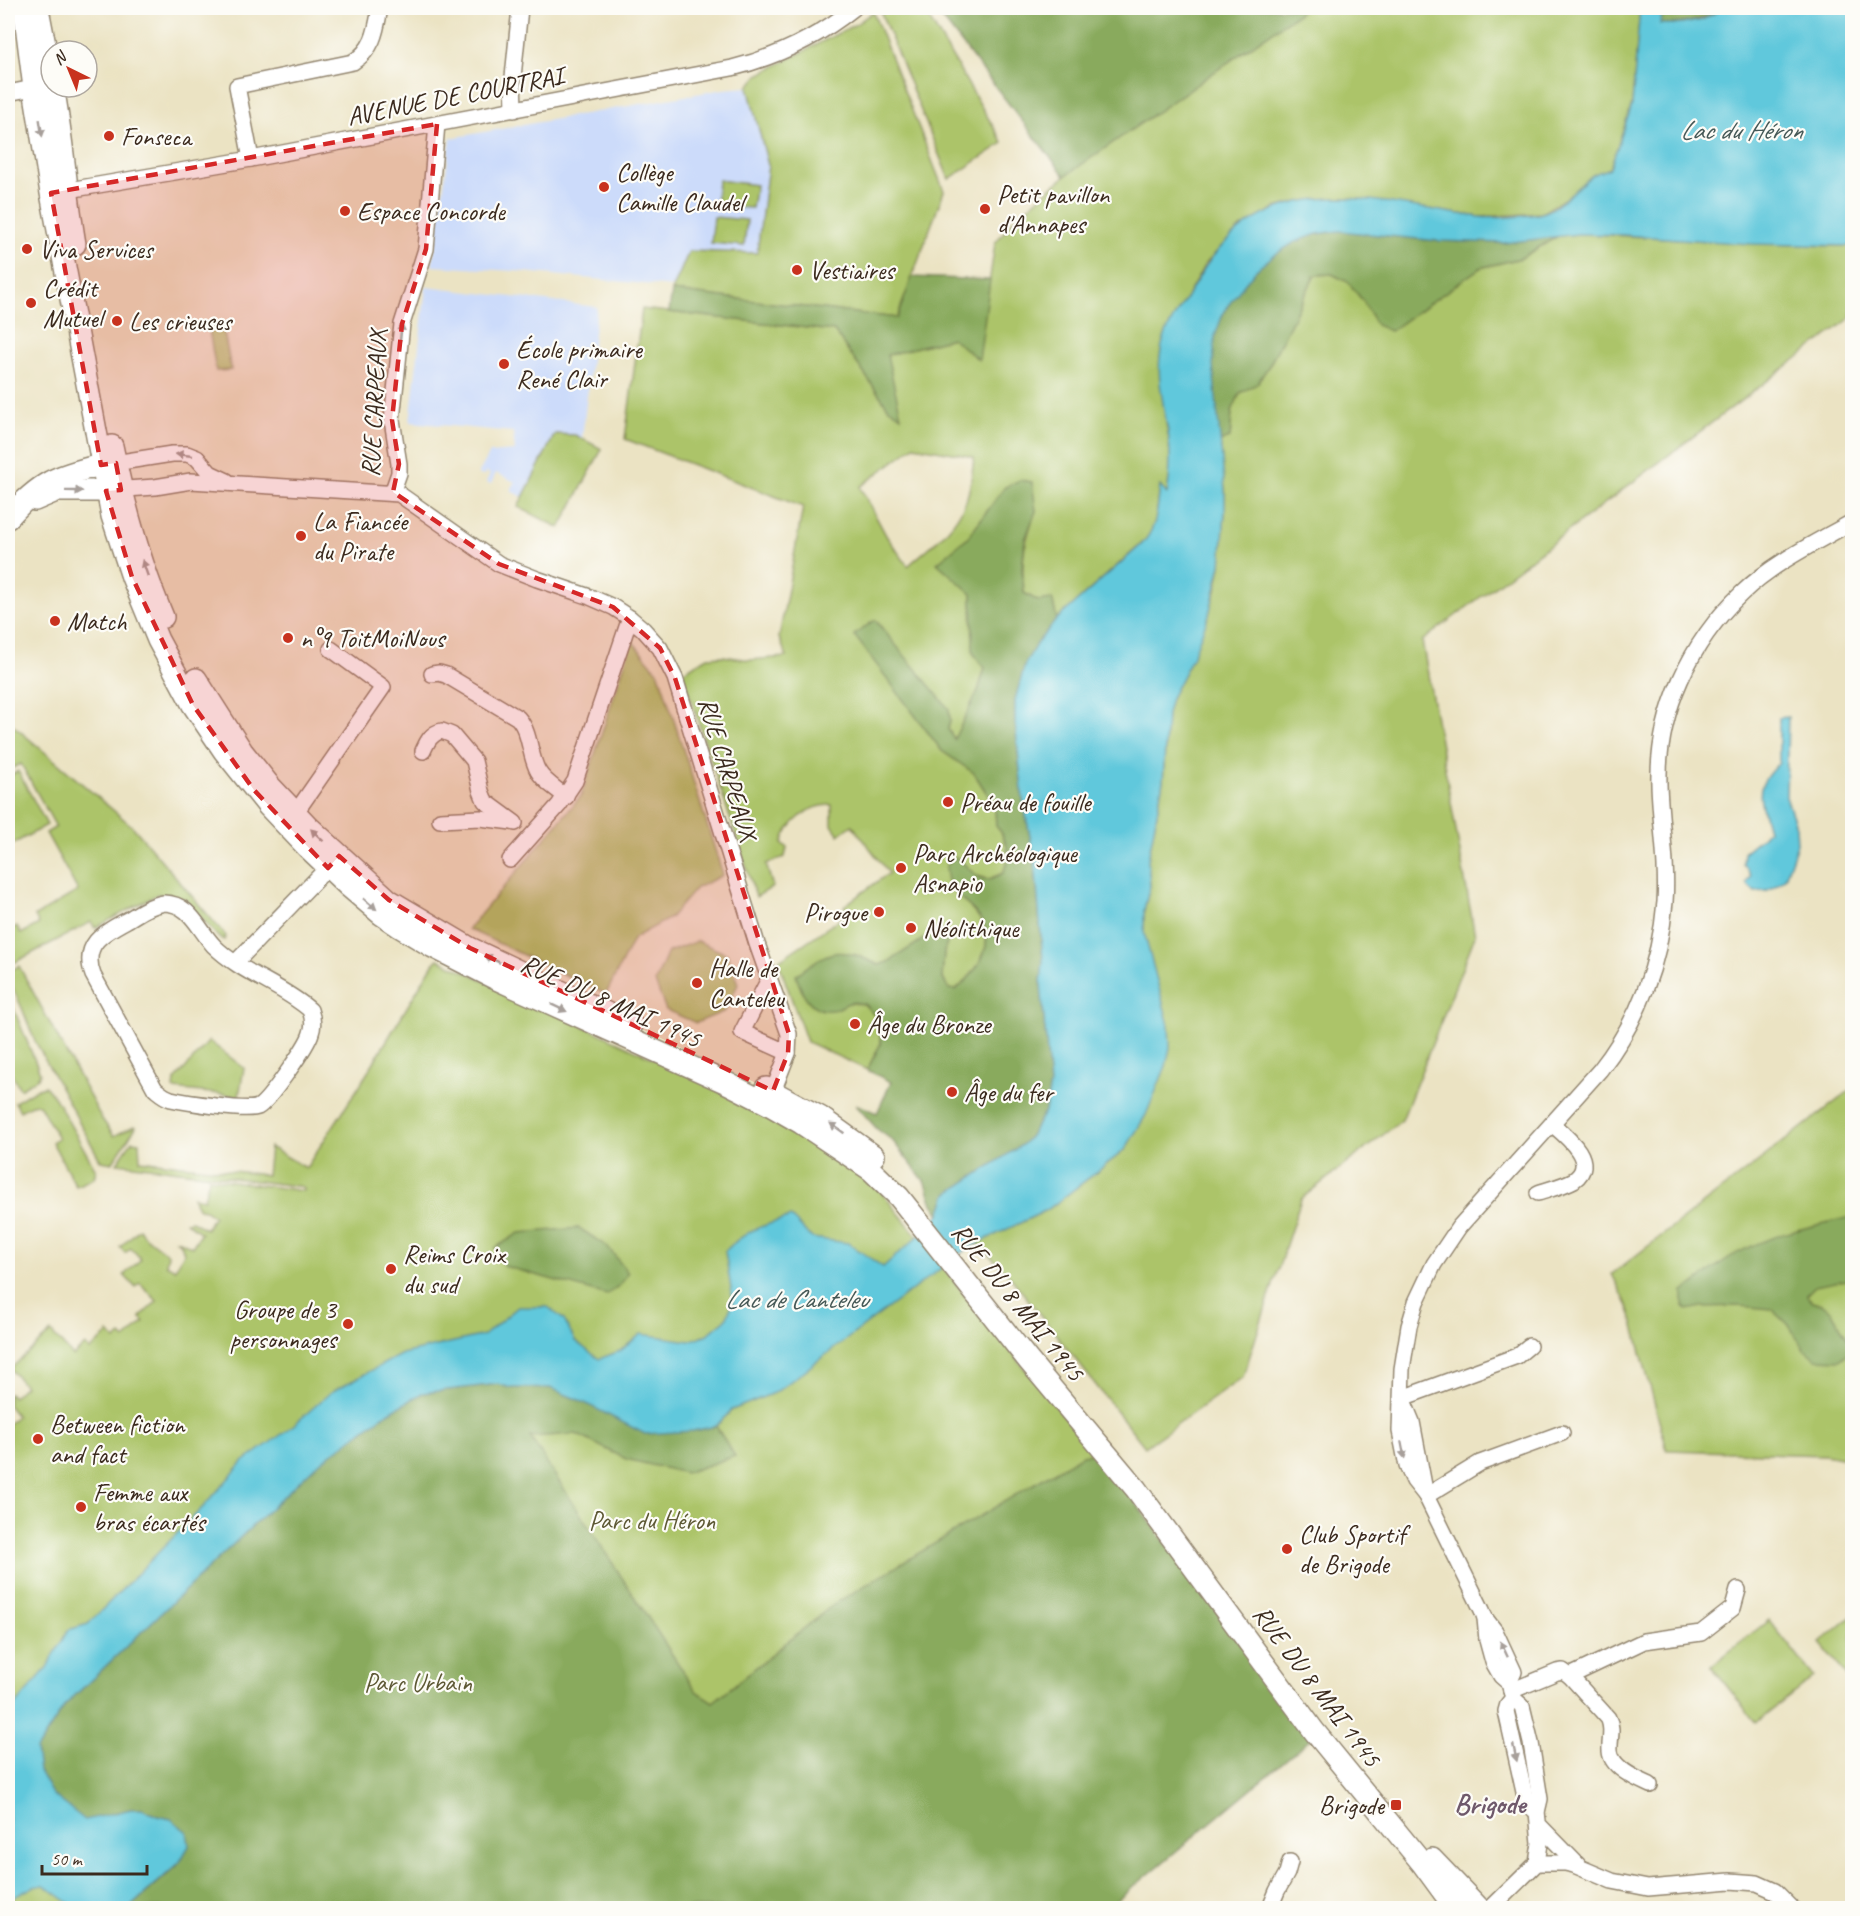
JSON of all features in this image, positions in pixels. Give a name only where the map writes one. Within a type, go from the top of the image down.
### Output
[{"type":"main road","name":"RUE DU 8 MAI 1945","points":[[24,8],[39,58]]},
{"type":"main road","name":"RUE DU 8 MAI 1945","points":[[38,8],[42,39]]},
{"type":"main road","name":"RUE DU 8 MAI 1945","points":[[49,99],[59,192],[114,490],[112,516],[132,577],[167,658],[209,730],[249,783],[334,862],[395,904],[470,948],[771,1098],[820,1117],[866,1149],[894,1176],[919,1215],[961,1268],[1193,1549],[1347,1756],[1431,1859],[1479,1908]]},
{"type":"main road","points":[[8,518],[25,499],[51,480],[61,475],[108,464]]},
{"type":"main road","points":[[8,518],[28,504],[50,493],[114,490]]},
{"type":"main road","name":"RUE DU 8 MAI 1945","points":[[961,1268],[1028,1360],[1136,1489],[1326,1746],[1416,1856],[1455,1908]]},
{"type":"street","points":[[251,159],[237,86],[353,62],[372,44],[380,8]]},
{"type":"street","points":[[514,110],[513,77],[520,8]]},
{"type":"street","name":"AVENUE DE COURTRAI","points":[[59,192],[251,159],[732,68],[776,55],[811,38],[854,8]]},
{"type":"street","points":[[8,93],[39,86]]},
{"type":"street","name":"RUE CARPEAUX","points":[[437,124],[426,249],[402,324],[392,420],[399,464],[397,481],[392,493],[404,497],[499,564],[591,597],[630,618],[660,648],[675,678],[769,979],[789,1034],[788,1053],[771,1098]]},
{"type":"street","points":[[108,464],[172,454],[187,454],[197,458],[210,473],[232,483]]},
{"type":"street","points":[[114,490],[191,481],[392,493]]},
{"type":"street","points":[[1491,1908],[1537,1863],[1540,1849],[1538,1819],[1540,1799],[1531,1743],[1522,1706],[1511,1690],[1514,1672],[1426,1497],[1414,1481],[1405,1459],[1400,1424],[1402,1369],[1409,1326],[1416,1302],[1430,1270],[1459,1227],[1600,1070],[1617,1046],[1639,1005],[1653,968],[1665,901],[1665,854],[1659,782],[1660,754],[1669,711],[1690,661],[1712,627],[1749,586],[1852,522]]},
{"type":"street","points":[[510,860],[566,796],[575,781],[630,618]]},
{"type":"street","points":[[289,818],[383,687],[331,649]]},
{"type":"street","points":[[432,674],[446,675],[518,718],[524,725],[538,771],[545,780],[566,796]]},
{"type":"street","points":[[423,751],[435,734],[442,731],[452,735],[474,761],[483,798],[533,834]]},
{"type":"street","points":[[440,820],[480,818],[515,823]]},
{"type":"street","points":[[236,962],[334,862]]},
{"type":"street","points":[[171,903],[184,909],[214,945],[236,962],[310,1010],[313,1022],[309,1038],[267,1099],[257,1107],[242,1109],[168,1098],[155,1089],[93,975],[89,960],[94,944],[105,932],[149,908],[157,904],[171,903]]},
{"type":"street","points":[[769,979],[742,1032],[788,1053]]},
{"type":"street","points":[[1538,1193],[1577,1178],[1582,1170],[1583,1164],[1579,1151],[1571,1140],[1552,1124]]},
{"type":"street","points":[[1402,1398],[1517,1356],[1529,1346]]},
{"type":"street","points":[[1426,1497],[1480,1463],[1562,1433]]},
{"type":"street","points":[[1570,1676],[1644,1641],[1701,1633],[1733,1608],[1738,1590]]},
{"type":"street","points":[[1511,1690],[1563,1671],[1608,1718],[1611,1724],[1610,1752],[1613,1759],[1626,1773],[1650,1785]]},
{"type":"street","points":[[1538,1819],[1581,1867]]},
{"type":"street","points":[[1270,1908],[1290,1862]]},
{"type":"street","points":[[1537,1863],[1565,1863],[1581,1867],[1612,1881],[1648,1888],[1730,1881],[1757,1883],[1775,1891],[1792,1908]]},
{"type":"highlighted area","points":[[437,124],[426,249],[402,324],[392,420],[399,464],[393,492],[499,564],[613,607],[660,648],[675,678],[789,1034],[788,1053],[773,1091],[470,948],[389,900],[339,856],[328,868],[254,790],[193,705],[132,577],[106,491],[121,490],[116,463],[101,465],[51,193]]},
{"type":"shaded area","name":"Collège Camille Claudel","points":[[748,87],[768,165],[753,295],[515,271],[432,266],[451,138],[724,89]]},
{"type":"shaded area","name":"École primaire René Clair","points":[[426,287],[597,307],[582,439],[575,435],[555,434],[523,497],[511,491],[515,482],[496,473],[491,484],[486,482],[490,474],[486,472],[483,476],[478,474],[490,453],[515,451],[513,432],[410,422]]},
{"type":"green space","points":[[887,8],[923,8],[1003,143],[949,179],[881,13]]},
{"type":"green space","points":[[934,8],[1306,8],[1065,176]]},
{"type":"green space","points":[[1306,8],[1640,8],[1632,104],[1610,168],[1593,175],[1572,194],[1542,213],[1480,217],[1360,199],[1343,198],[1299,202],[1275,208],[1239,229],[1205,264],[1188,295],[1165,416],[1171,472],[1167,495],[1160,487],[1155,525],[1148,538],[1057,619],[1052,599],[1038,601],[1024,593],[1024,551],[1036,510],[1005,487],[968,537],[938,563],[972,594],[973,653],[985,668],[978,691],[954,740],[948,729],[950,720],[876,620],[855,635],[942,751],[974,773],[995,806],[996,826],[1007,845],[1008,860],[1003,873],[989,879],[977,876],[971,870],[964,902],[984,926],[986,946],[978,966],[956,990],[949,989],[942,978],[947,942],[879,965],[854,954],[837,1009],[848,1003],[864,1004],[877,1018],[881,1043],[867,1070],[807,1042],[778,961],[849,913],[844,906],[889,873],[852,825],[839,835],[832,825],[832,805],[824,806],[808,811],[794,822],[782,844],[787,847],[785,857],[766,864],[773,887],[756,897],[682,672],[708,657],[723,656],[750,660],[787,657],[779,638],[803,507],[625,439],[642,309],[834,331],[888,407],[887,355],[953,338],[978,359],[995,243],[1016,217],[1065,176]],"holes":[[[914,446],[974,457],[969,492],[960,513],[940,538],[908,566],[887,537],[860,487]]]},
{"type":"green space","points":[[1662,8],[1724,8],[1694,21],[1660,24]]},
{"type":"green space","points":[[873,12],[944,191],[897,318],[672,291],[689,251],[757,253],[768,165],[748,87],[758,75],[856,24]]},
{"type":"green space","points":[[718,180],[756,185],[752,208],[716,206]]},
{"type":"green space","points":[[714,217],[747,220],[744,246],[711,243]]},
{"type":"green space","points":[[1339,231],[1438,241],[1504,243],[1558,236],[1521,258],[1480,268],[1390,331],[1376,325],[1363,301],[1348,282],[1332,274],[1315,275],[1270,364],[1257,384],[1240,393],[1232,411],[1230,438],[1219,442],[1212,361],[1215,336],[1226,309],[1257,270],[1282,249],[1305,238]]},
{"type":"green space","points":[[1578,234],[1784,245],[1852,246],[1852,317],[1422,641],[1475,936],[1402,1120],[1301,1199],[1243,1377],[1145,1447],[1007,1273],[977,1243],[1047,1210],[1125,1150],[1144,910],[1150,886],[1148,860],[1163,781],[1167,714],[1171,698],[1192,658],[1216,591],[1221,565],[1225,490],[1219,442],[1230,438],[1232,411],[1240,393],[1257,383],[1270,364],[1315,275],[1332,274],[1348,282],[1390,331],[1480,268],[1521,258],[1558,236]]},
{"type":"green space","points":[[912,277],[990,280],[979,360],[952,338],[887,355],[901,416],[888,407],[834,331],[669,312],[672,291],[897,318]]},
{"type":"green space","points":[[208,324],[224,332],[231,370],[216,371]]},
{"type":"green space","points":[[555,434],[575,435],[602,449],[560,528],[518,507]]},
{"type":"green space","points":[[1020,480],[1032,482],[1036,511],[1025,540],[1022,568],[1024,593],[1038,601],[1052,599],[1057,619],[1037,643],[1025,664],[1015,700],[1023,800],[1035,862],[1043,960],[1041,984],[1050,1085],[1045,1111],[1030,1136],[1022,1145],[947,1194],[940,1214],[933,1204],[926,1183],[892,1140],[877,1129],[855,1104],[877,1113],[891,1082],[867,1070],[881,1043],[877,1018],[864,1004],[849,1003],[828,1010],[814,1006],[805,996],[796,975],[818,959],[836,953],[854,955],[879,965],[888,962],[936,931],[944,933],[947,943],[942,977],[949,989],[956,990],[964,983],[983,957],[986,947],[984,927],[976,913],[953,890],[948,882],[946,867],[951,859],[956,857],[985,879],[1003,873],[1008,860],[1007,846],[996,826],[995,806],[974,773],[942,751],[854,635],[875,620],[949,709],[948,729],[954,739],[978,691],[985,668],[973,653],[972,594],[937,563],[968,537],[1005,487]]},
{"type":"green space","points":[[632,641],[659,673],[723,875],[696,888],[670,918],[634,938],[606,994],[468,929],[581,796]]},
{"type":"green space","points":[[8,721],[133,827],[226,936],[224,940],[218,937],[185,899],[158,894],[95,928],[91,922],[8,966],[8,931],[17,926],[21,934],[39,924],[35,916],[78,891],[46,833],[56,827],[21,764],[11,769],[8,765]]},
{"type":"green space","points":[[18,771],[47,825],[8,847],[8,777]]},
{"type":"green space","name":"Halle de Canteleu","points":[[697,941],[727,954],[738,984],[725,1011],[696,1023],[666,1010],[655,982],[668,952]]},
{"type":"green space","name":"Parc du Héron","points":[[438,959],[763,1109],[866,1173],[1094,1453],[1109,1908],[8,1908],[8,1424],[17,1416],[8,1405],[8,1394],[13,1397],[25,1386],[10,1369],[51,1332],[73,1356],[85,1345],[90,1350],[109,1333],[115,1340],[121,1335],[125,1339],[144,1322],[140,1317],[157,1301],[140,1283],[135,1287],[124,1275],[141,1259],[131,1248],[125,1253],[120,1247],[139,1229],[144,1236],[168,1254],[166,1264],[175,1269],[184,1253],[181,1244],[175,1240],[192,1247],[201,1233],[186,1222],[192,1221],[206,1229],[214,1216],[199,1209],[193,1197],[204,1199],[209,1178],[303,1191],[303,1187],[117,1163],[132,1141],[139,1142],[140,1160],[267,1175],[270,1147],[306,1168]]},
{"type":"green space","points":[[19,966],[102,1119],[114,1136],[136,1127],[112,1163],[101,1161],[99,1158],[34,1039],[8,978],[8,972]]},
{"type":"green space","points":[[8,995],[40,1073],[38,1078],[20,1089],[8,1067]]},
{"type":"green space","points":[[209,1041],[244,1068],[239,1096],[174,1089],[175,1080]]},
{"type":"green space","points":[[45,1086],[55,1098],[96,1170],[94,1178],[76,1186],[52,1142],[58,1138],[40,1106],[35,1103],[20,1111],[15,1102]]},
{"type":"green space","points":[[1852,1089],[1852,1460],[1825,1455],[1667,1450],[1630,1311],[1612,1274]]},
{"type":"green space","points":[[1852,1217],[1852,1279],[1815,1286],[1806,1295],[1832,1312],[1850,1343],[1849,1352],[1840,1360],[1816,1359],[1805,1350],[1788,1324],[1772,1309],[1739,1306],[1702,1307],[1687,1310],[1683,1305],[1683,1292],[1724,1261],[1753,1245],[1786,1233]]},
{"type":"green space","points":[[579,1228],[608,1247],[628,1273],[621,1284],[607,1295],[504,1266],[495,1248],[519,1233]]},
{"type":"green space","name":"Parc Urbain","points":[[498,1384],[511,1388],[550,1388],[581,1401],[693,1431],[716,1426],[735,1456],[685,1473],[626,1459],[576,1434],[530,1437],[696,1691],[713,1702],[834,1604],[1082,1455],[1094,1453],[1130,1495],[1312,1738],[1108,1908],[129,1908],[177,1866],[171,1819],[142,1809],[131,1809],[85,1821],[52,1794],[39,1771],[36,1750],[65,1705],[315,1466],[383,1416],[422,1393]]},
{"type":"green space","points":[[1852,1616],[1852,1682],[1820,1643]]},
{"type":"green space","points":[[1769,1620],[1814,1677],[1756,1723],[1711,1666]]},
{"type":"water","name":"Lac du Héron","points":[[1640,8],[1662,8],[1660,24],[1682,24],[1702,20],[1724,8],[1852,8],[1852,246],[1751,244],[1578,234],[1504,243],[1438,241],[1339,231],[1317,234],[1295,242],[1274,255],[1255,271],[1224,311],[1215,336],[1213,366],[1225,490],[1221,565],[1209,615],[1192,658],[1171,698],[1167,714],[1163,781],[1148,860],[1150,886],[1144,910],[1144,932],[1169,1025],[1170,1048],[1166,1066],[1146,1115],[1125,1150],[1047,1210],[968,1248],[776,1392],[732,1410],[716,1426],[693,1431],[645,1434],[581,1401],[550,1388],[511,1388],[498,1384],[422,1393],[383,1416],[315,1466],[65,1705],[36,1750],[39,1771],[52,1794],[85,1820],[131,1809],[142,1809],[171,1819],[187,1832],[189,1846],[179,1863],[129,1908],[76,1908],[44,1885],[33,1887],[8,1902],[8,1714],[46,1669],[68,1630],[88,1624],[203,1507],[243,1462],[289,1429],[331,1392],[402,1354],[484,1335],[518,1307],[548,1307],[564,1320],[575,1341],[599,1359],[620,1351],[641,1334],[689,1341],[708,1334],[726,1319],[733,1302],[725,1251],[748,1233],[791,1217],[812,1238],[848,1243],[883,1267],[940,1214],[947,1194],[1022,1145],[1030,1136],[1045,1111],[1050,1085],[1041,984],[1043,960],[1035,862],[1023,800],[1015,700],[1025,664],[1037,643],[1057,619],[1141,545],[1154,524],[1160,486],[1167,494],[1170,447],[1159,372],[1159,361],[1166,332],[1210,260],[1226,241],[1244,226],[1264,214],[1285,206],[1308,200],[1359,199],[1494,218],[1538,214],[1553,208],[1587,179],[1610,168],[1632,105]]},
{"type":"water","points":[[1788,717],[1786,797],[1796,826],[1797,844],[1785,878],[1766,891],[1755,892],[1746,883],[1751,876],[1743,864],[1744,852],[1768,830],[1760,794],[1765,780],[1779,763],[1779,718]]},
{"type":"place","name":"Fonseca","points":[[109,136]]},
{"type":"place","name":"Collège Camille Claudel","points":[[604,187]]},
{"type":"place","name":"Petit pavillon d'Annapes","points":[[985,209]]},
{"type":"place","name":"Espace Concorde","points":[[345,211]]},
{"type":"place","name":"Viva Services","points":[[27,249]]},
{"type":"place","name":"Vestiaires","points":[[797,270]]},
{"type":"place","name":"Crédit Mutuel","points":[[31,303]]},
{"type":"place","name":"Les crieuses","points":[[117,321]]},
{"type":"place","name":"École primaire René Clair","points":[[504,364]]},
{"type":"place","name":"La Fiancée du Pirate","points":[[301,536]]},
{"type":"place","name":"Match","points":[[55,621]]},
{"type":"place","name":"n°9 ToitMoiNous","points":[[288,638]]},
{"type":"place","name":"Préau de fouille","points":[[948,802]]},
{"type":"place","name":"Parc Archéologique Asnapio","points":[[901,868]]},
{"type":"place","name":"Pirogue","points":[[879,912]]},
{"type":"place","name":"Néolithique","points":[[911,928]]},
{"type":"place","name":"Halle de Canteleu","points":[[697,983]]},
{"type":"place","name":"Âge du Bronze","points":[[855,1024]]},
{"type":"place","name":"Âge du fer","points":[[952,1092]]},
{"type":"place","name":"Reims Croix du sud","points":[[391,1269]]},
{"type":"place","name":"Groupe de 3 personnages","points":[[348,1324]]},
{"type":"place","name":"Between fiction and fact","points":[[38,1439]]},
{"type":"place","name":"Femme aux bras écartés","points":[[81,1507]]},
{"type":"place","name":"Club Sportif de Brigode","points":[[1287,1549]]},
{"type":"place","name":"Brigode","points":[[1396,1805]]},
{"type":"district","name":"Brigode","points":[[1490,1803]]},
{"type":"water label","name":"Lac de Canteleu","points":[[796,1299]]}]
